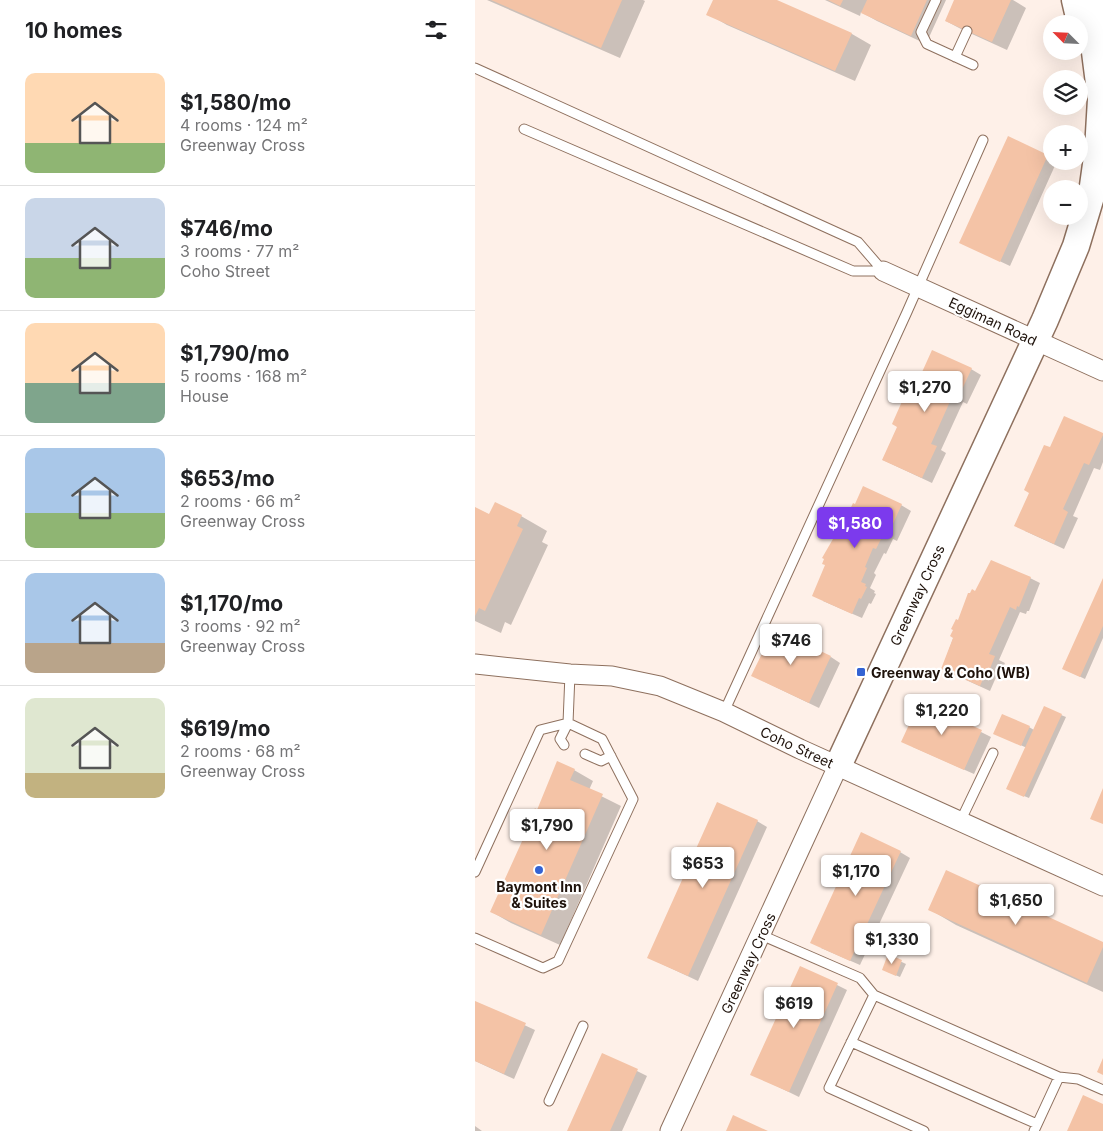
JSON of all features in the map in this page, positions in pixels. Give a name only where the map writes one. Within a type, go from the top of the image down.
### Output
[{"type":"street","name":"Greenway Cross","points":[[1075,0],[1083,30],[1094,44]]},
{"type":"street","name":"Greenway Cross","points":[[671,1131],[1035,341],[1076,246],[1092,193],[1098,150],[1101,99],[1094,44],[1100,29],[1097,13],[1100,0]]},
{"type":"street","name":"Eggiman Road","points":[[883,271],[1103,371]]},
{"type":"street","name":"Coho Street","points":[[475,664],[570,674],[612,676],[660,686],[724,712],[838,766],[1103,886]]},
{"type":"lane","points":[[936,0],[921,32],[927,44],[973,65]]},
{"type":"lane","points":[[955,57],[967,31]]},
{"type":"lane","points":[[475,68],[858,242],[883,271]]},
{"type":"lane","points":[[523,129],[853,271],[883,271]]},
{"type":"lane","points":[[724,712],[983,140]]},
{"type":"lane","points":[[564,744],[560,739],[568,723],[570,674]]},
{"type":"lane","points":[[475,872],[540,730],[568,723],[602,739],[633,799],[558,961],[543,968],[475,938]]},
{"type":"lane","points":[[960,822],[993,753]]},
{"type":"lane","points":[[585,754],[601,761],[611,756]]},
{"type":"lane","points":[[761,935],[860,978],[874,995],[1059,1077],[1078,1079],[1103,1090]]},
{"type":"lane","points":[[874,995],[829,1088],[924,1131]]},
{"type":"lane","points":[[549,1101],[583,1026]]},
{"type":"lane","points":[[851,1042],[1036,1127],[1059,1077]]},
{"type":"building","points":[[491,0],[622,0],[601,48]]},
{"type":"building","points":[[713,0],[777,0],[852,33],[835,71],[706,15]]},
{"type":"building","points":[[828,0],[843,0],[840,6]]},
{"type":"building","points":[[867,0],[927,0],[911,36],[861,13]]},
{"type":"building","points":[[954,0],[1011,0],[992,42],[945,21]]},
{"type":"building","points":[[1008,136],[1043,153],[1043,166],[1000,262],[959,243]]},
{"type":"building","points":[[932,350],[972,368],[957,400],[952,397],[931,444],[937,446],[922,478],[882,460],[897,427],[892,424],[912,379],[918,381]]},
{"type":"building","points":[[1064,416],[1103,433],[1103,435],[1089,465],[1084,463],[1063,509],[1068,512],[1054,544],[1014,526],[1029,493],[1024,490],[1044,445],[1050,447]]},
{"type":"building","points":[[863,486],[902,504],[887,537],[883,535],[876,549],[873,548],[861,582],[866,584],[865,586],[867,587],[861,599],[859,598],[852,614],[812,596],[825,565],[822,564],[824,559],[822,558],[837,532],[834,531],[840,519],[842,520],[845,515],[847,516],[853,503],[855,504]]},
{"type":"building","points":[[495,502],[522,515],[517,526],[523,529],[485,611],[479,608],[475,616],[475,507],[489,514]]},
{"type":"building","points":[[991,560],[1031,577],[1019,607],[1017,606],[1016,610],[1010,607],[989,654],[995,656],[980,686],[941,669],[953,638],[950,636],[953,630],[951,629],[956,619],[958,620],[968,593],[972,589],[975,591]]},
{"type":"building","points":[[1103,578],[1103,626],[1080,677],[1062,669]]},
{"type":"building","points":[[774,629],[831,656],[809,703],[751,676]]},
{"type":"building","points":[[919,703],[982,730],[964,770],[901,742]]},
{"type":"building","points":[[1044,706],[1062,714],[1024,797],[1006,789]]},
{"type":"building","points":[[1002,714],[1030,726],[1021,746],[993,734]]},
{"type":"building","name":"Baymont Inn & Suites","points":[[557,761],[575,769],[570,780],[603,794],[541,935],[490,912],[528,828],[526,828],[535,808],[537,810]]},
{"type":"building","points":[[1103,788],[1103,824],[1090,819]]},
{"type":"building","points":[[717,802],[758,820],[688,976],[647,958]]},
{"type":"building","points":[[861,832],[901,851],[850,961],[810,943]]},
{"type":"building","points":[[946,870],[1103,942],[1103,947],[1087,983],[928,910]]},
{"type":"building","points":[[888,954],[902,960],[896,976],[882,970]]},
{"type":"building","points":[[800,966],[838,983],[789,1092],[750,1075]]},
{"type":"building","points":[[475,1001],[526,1023],[504,1074],[475,1061]]},
{"type":"building","points":[[602,1053],[638,1069],[610,1131],[567,1131]]},
{"type":"building","points":[[1103,1058],[1103,1075],[1097,1072]]},
{"type":"building","points":[[1083,1095],[1103,1104],[1103,1131],[1067,1131]]},
{"type":"building","points":[[733,1115],[768,1131],[726,1131]]},
{"type":"place","name":"Greenway & Coho (WB)","points":[[861,672]]},
{"type":"place","name":"Baymont Inn & Suites","points":[[539,870]]}]
